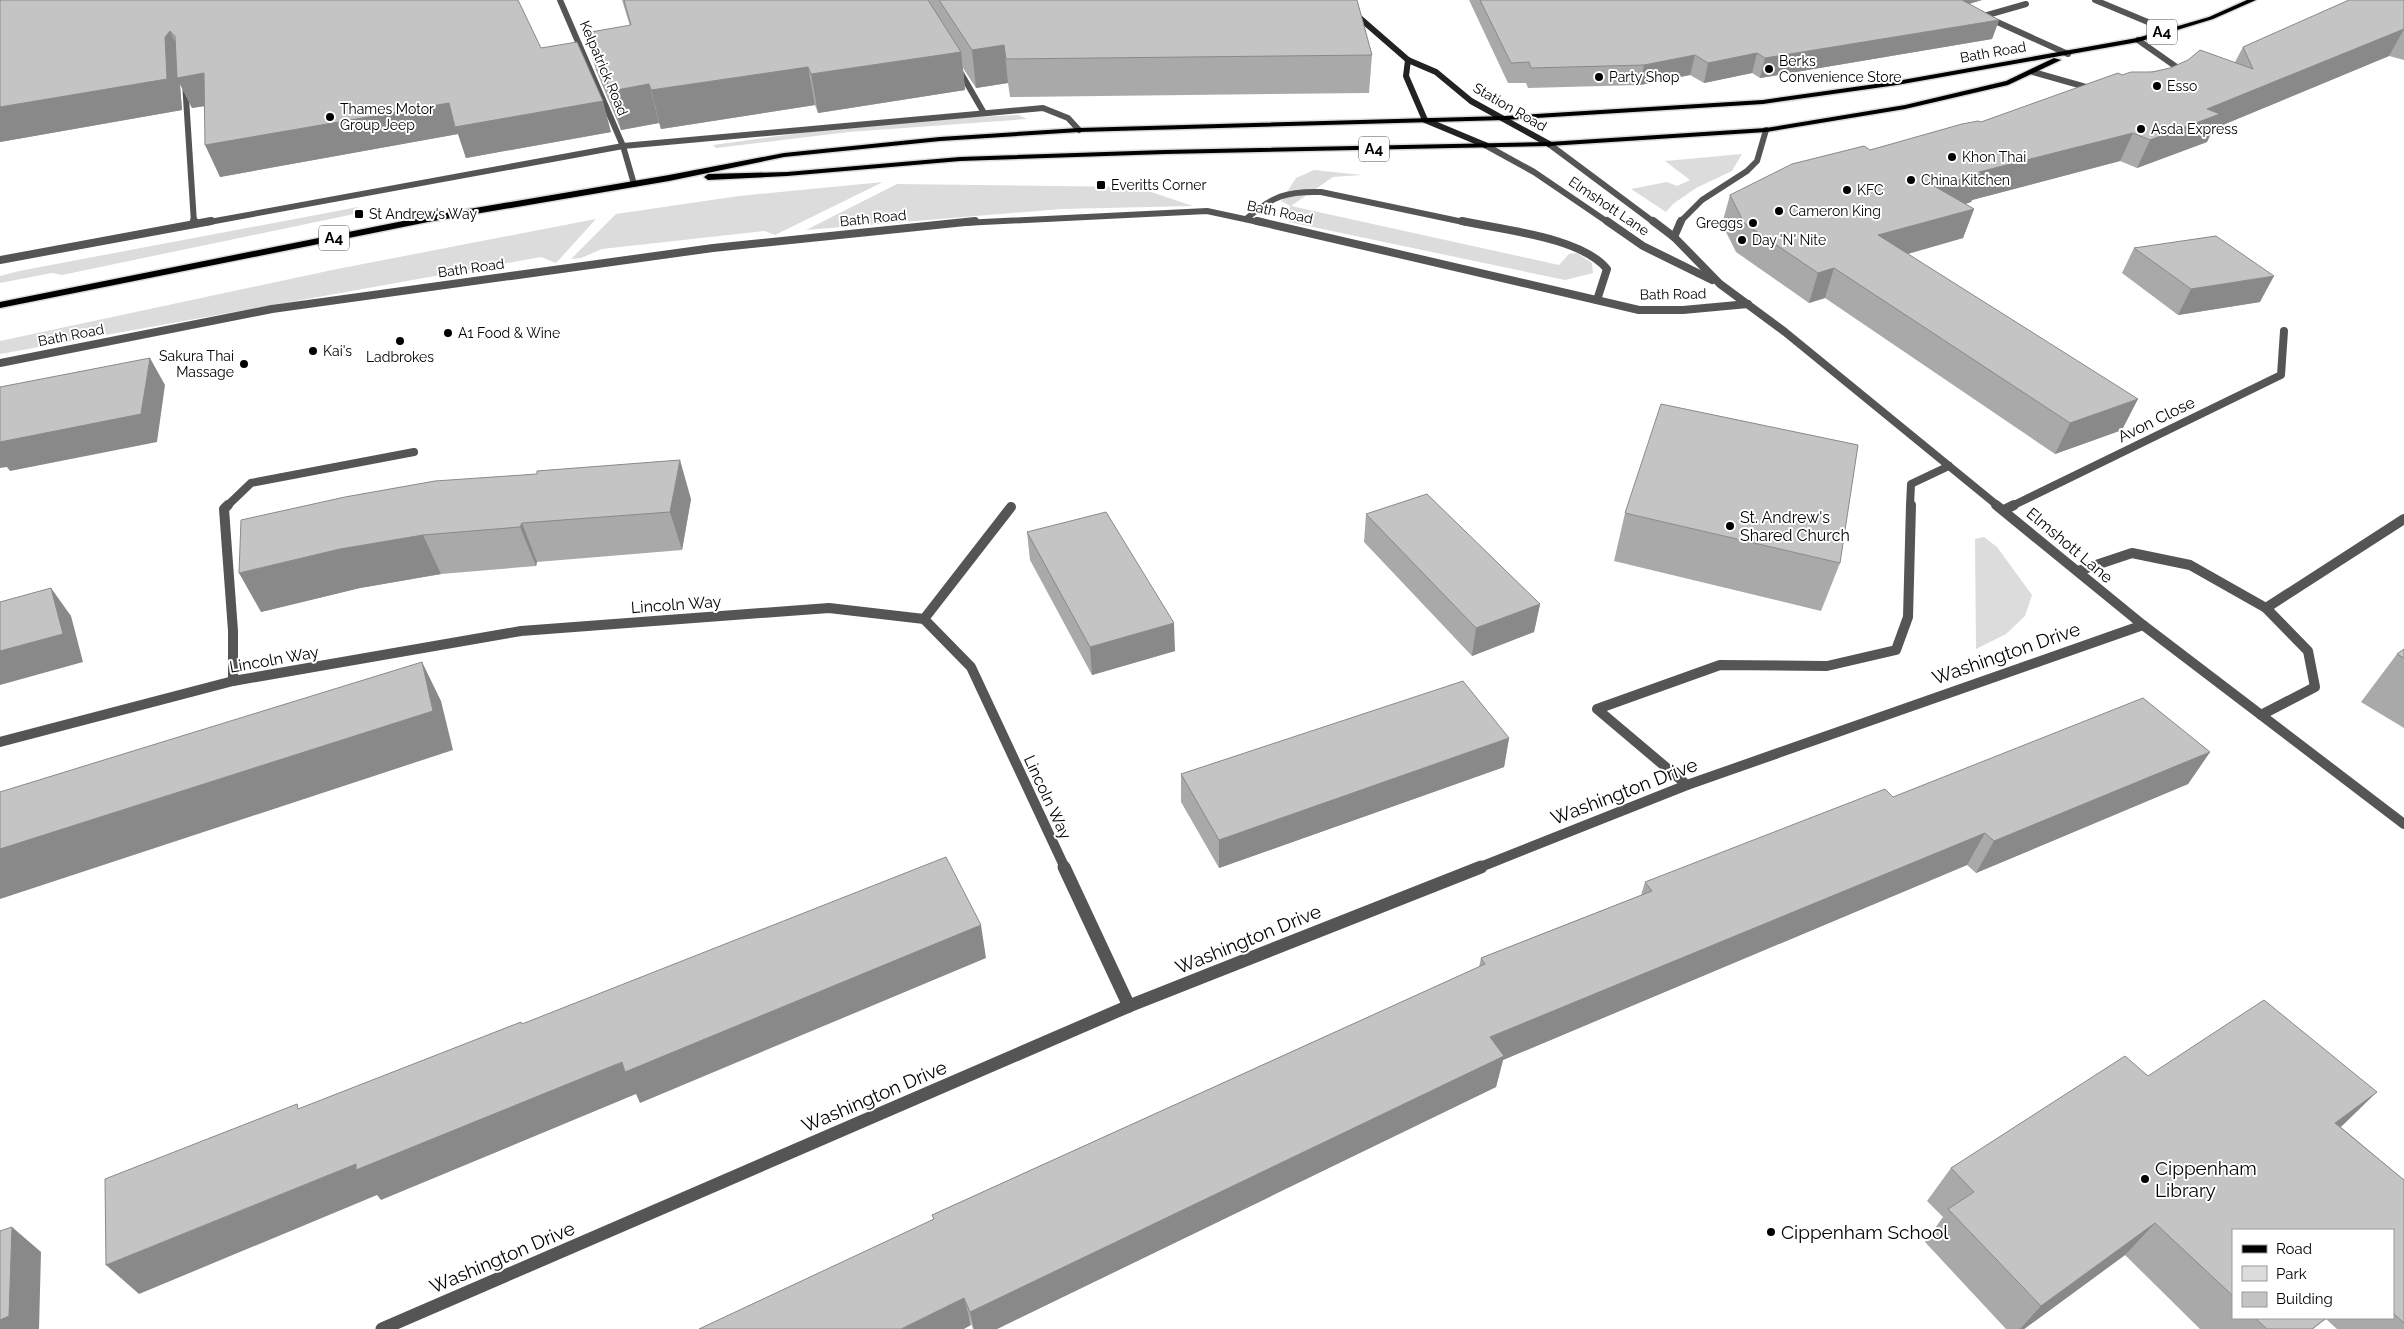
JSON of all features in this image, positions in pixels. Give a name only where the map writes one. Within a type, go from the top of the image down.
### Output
[{"type":"main road","name":"Bath Road","points":[[0,306],[428,219],[668,178],[784,155],[940,139],[1079,130],[1505,118],[1763,102],[1897,83],[2138,40],[2211,18],[2253,0]]},
{"type":"main road","name":"Bath Road","points":[[668,178],[787,174],[960,159],[1550,144],[1766,130],[1906,107],[2008,83],[2068,54]]},
{"type":"street","name":"Kelpatrick Road","points":[[560,0],[623,146],[634,184]]},
{"type":"street","name":"Station Road","points":[[1339,0],[1408,60],[1436,72],[1471,101],[1550,144]]},
{"type":"street","points":[[2096,0],[2167,30]]},
{"type":"street","points":[[2026,4],[1984,16],[2068,54]]},
{"type":"street","points":[[2138,40],[2186,72],[2182,77]]},
{"type":"street","points":[[953,60],[984,113]]},
{"type":"street","points":[[1408,60],[1406,76],[1425,120],[1485,145]]},
{"type":"street","points":[[2032,72],[2099,91]]},
{"type":"street","points":[[185,76],[194,224]]},
{"type":"street","points":[[0,260],[623,146],[1043,108],[1068,118],[1079,130]]},
{"type":"street","points":[[1674,237],[1678,224],[1702,200],[1747,171],[1757,161],[1766,130]]},
{"type":"street","name":"Elmshott Lane","points":[[1550,144],[1674,237],[1720,284]]},
{"type":"street","name":"Elmshott Lane","points":[[1485,145],[1534,172],[1643,246],[1720,284],[1748,304],[1785,332],[2143,625],[2404,824]]},
{"type":"street","points":[[1246,219],[1277,194],[1299,191],[1321,192],[1560,242],[1581,248],[1599,258],[1607,269],[1597,300]]},
{"type":"street","name":"Bath Road","points":[[0,363],[272,309],[713,248],[980,222],[1206,210],[1639,310],[1683,310],[1748,304]]},
{"type":"street","name":"Avon Close","points":[[2004,510],[2282,375],[2284,331]]},
{"type":"street","points":[[233,681],[233,631],[224,509],[251,483],[414,452]]},
{"type":"street","points":[[1687,785],[1597,709],[1720,665],[1827,666],[1896,650],[1908,617],[1911,484],[1949,466]]},
{"type":"street","points":[[924,619],[1011,508]]},
{"type":"street","points":[[2266,608],[2404,519]]},
{"type":"street","points":[[2078,572],[2132,553],[2190,565],[2266,608],[2308,651],[2315,687],[2261,715]]},
{"type":"street","name":"Lincoln Way","points":[[0,742],[233,681],[521,631],[828,608],[924,619],[971,667],[1129,1006]]},
{"type":"street","name":"Washington Drive","points":[[382,1329],[1129,1006],[1687,785],[2143,625]]},
{"type":"green space","points":[[1018,115],[1027,119],[849,132],[716,148],[713,145],[887,121]]},
{"type":"green space","points":[[1742,154],[1732,171],[1696,188],[1673,204],[1666,212],[1631,189],[1667,182],[1677,186],[1690,180],[1665,161]]},
{"type":"green space","points":[[1314,170],[1362,175],[1333,177],[1291,206],[1559,265],[1569,254],[1577,253],[1592,263],[1593,273],[1565,280],[1289,222],[1290,206],[1281,201],[1296,178]]},
{"type":"green space","points":[[883,182],[775,235],[765,231],[602,249],[581,258],[571,259],[616,214],[739,196]]},
{"type":"green space","points":[[897,184],[1136,187],[1193,206],[1061,209],[806,230]]},
{"type":"green space","points":[[358,207],[359,213],[62,275],[52,273],[0,283],[0,276],[19,271]]},
{"type":"green space","points":[[596,219],[556,263],[541,257],[0,354],[0,341],[337,269]]},
{"type":"green space","points":[[1984,537],[1997,547],[2032,595],[2025,616],[2006,634],[1976,649],[1975,539]]},
{"type":"building","points":[[0,0],[518,0],[541,48],[577,42],[603,101],[455,127],[449,103],[205,145],[204,73],[177,78],[175,36],[170,31],[165,37],[167,79],[0,107]]},
{"type":"building","points":[[624,0],[928,0],[961,52],[811,74],[808,67],[651,90],[649,84],[611,91],[585,33],[631,25]]},
{"type":"building","points":[[939,0],[1357,0],[1372,55],[1006,59],[1004,45],[972,50]]},
{"type":"building","points":[[1480,0],[1962,0],[1999,20],[1765,58],[1757,53],[1708,63],[1695,55],[1644,65],[1531,68],[1529,62],[1511,63]]},
{"type":"building","points":[[2349,0],[2404,0],[2404,29],[2207,109],[2220,114],[2150,140],[2133,133],[1979,172],[1982,174],[1934,186],[1974,209],[1878,235],[2138,399],[2070,423],[1834,268],[1818,273],[1744,223],[1730,195],[1792,164],[1864,146],[1870,150],[1962,124],[1981,122],[2118,73],[2122,75],[2131,72],[2152,72],[2170,68],[2188,60],[2200,50],[2253,69],[2243,47]]},
{"type":"building","points":[[2216,236],[2274,276],[2191,289],[2134,248]]},
{"type":"building","points":[[150,358],[141,414],[0,442],[0,387]]},
{"type":"building","points":[[1661,404],[1858,445],[1840,563],[1625,513]]},
{"type":"building","points":[[680,460],[670,512],[522,523],[520,527],[423,535],[340,549],[239,573],[241,520],[345,497],[435,481],[537,474],[537,471]]},
{"type":"building","points":[[1427,494],[1540,604],[1476,628],[1366,514]]},
{"type":"building","points":[[1106,512],[1174,623],[1090,647],[1027,532]]},
{"type":"building","points":[[51,588],[63,634],[0,651],[0,602]]},
{"type":"building","points":[[2404,649],[2404,658],[2397,654]]},
{"type":"building","points":[[422,662],[433,711],[0,849],[0,792]]},
{"type":"building","points":[[1463,681],[1509,738],[1219,840],[1181,774]]},
{"type":"building","points":[[2143,698],[2210,752],[1994,841],[1985,833],[1490,1037],[1504,1056],[970,1312],[964,1298],[901,1329],[699,1329],[934,1219],[932,1215],[1485,964],[1481,958],[1652,891],[1645,882],[1885,789],[1893,797]]},
{"type":"building","points":[[946,857],[981,925],[625,1072],[622,1062],[356,1170],[356,1164],[106,1265],[105,1179],[297,1104],[298,1109],[521,1022],[522,1024]]},
{"type":"building","name":"Cippenham Library","points":[[2264,1000],[2377,1092],[2335,1123],[2404,1180],[2404,1323],[2394,1314],[2394,1229],[2232,1229],[2232,1295],[2155,1223],[2041,1306],[1948,1209],[1974,1192],[1951,1168],[2125,1056],[2148,1076]]},
{"type":"building","points":[[12,1227],[9,1316],[0,1320],[0,1231]]},
{"type":"building","points":[[2256,1319],[2325,1319],[2312,1329],[2267,1329]]},
{"type":"place","name":"Berks Convenience Store","points":[[1769,69]]},
{"type":"place","name":"Party Shop","points":[[1599,77]]},
{"type":"place","name":"Esso","points":[[2157,86]]},
{"type":"place","name":"Thames Motor Group Jeep","points":[[330,117]]},
{"type":"place","name":"Asda Express","points":[[2141,129]]},
{"type":"place","name":"Khon Thai","points":[[1952,157]]},
{"type":"place","name":"China Kitchen","points":[[1911,180]]},
{"type":"place","name":"Everitts Corner","points":[[1101,185]]},
{"type":"place","name":"KFC","points":[[1847,190]]},
{"type":"place","name":"Cameron King","points":[[1779,211]]},
{"type":"place","name":"St Andrew's Way","points":[[359,214]]},
{"type":"place","name":"Greggs","points":[[1753,223]]},
{"type":"place","name":"Day 'N' Nite","points":[[1742,240]]},
{"type":"place","name":"A1 Food & Wine","points":[[448,333]]},
{"type":"place","name":"Ladbrokes","points":[[400,341]]},
{"type":"place","name":"Kai's","points":[[313,351]]},
{"type":"place","name":"Sakura Thai Massage","points":[[244,364]]},
{"type":"place","name":"St. Andrew's Shared Church","points":[[1730,526]]},
{"type":"place","name":"Cippenham Library","points":[[2145,1179]]},
{"type":"place","name":"Cippenham School","points":[[1771,1232]]}]
